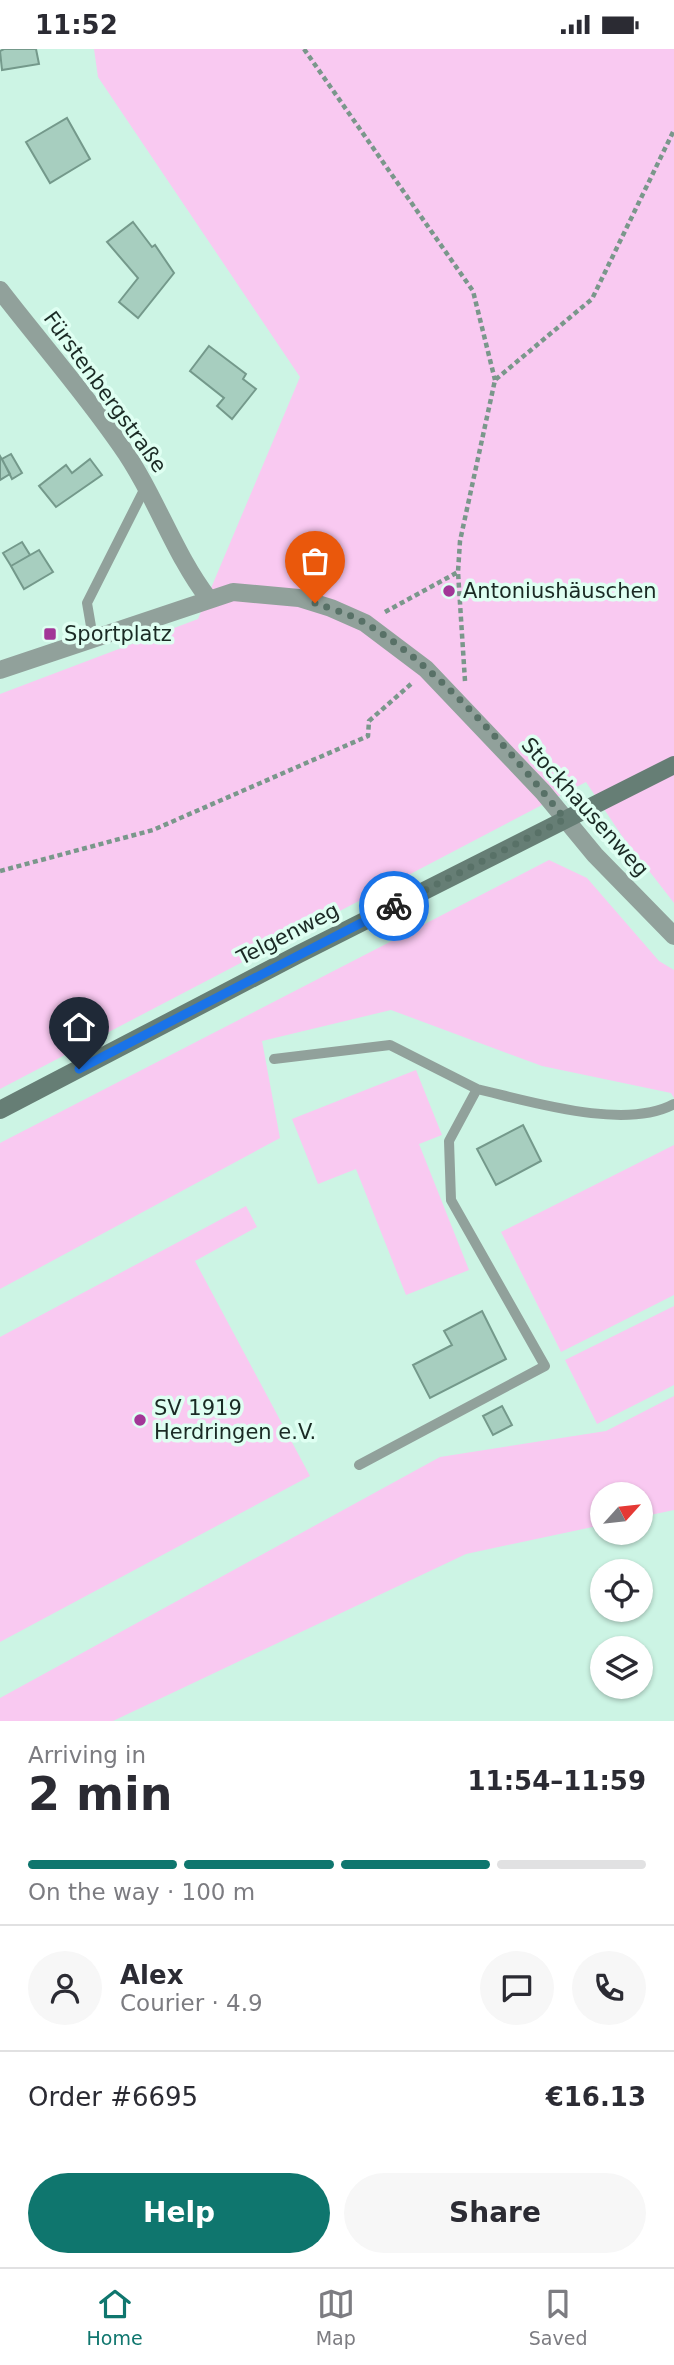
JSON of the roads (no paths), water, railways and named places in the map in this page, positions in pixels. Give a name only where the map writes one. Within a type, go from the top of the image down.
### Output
[{"type":"main road","name":"Telgenweg","points":[[0,1110],[674,765]]},
{"type":"street","name":"Fürstenbergstraße","points":[[0,290],[121,446],[146,486],[189,574],[208,598]]},
{"type":"street","name":"Stockhausenweg","points":[[0,670],[208,598],[233,592],[299,598],[365,623],[426,669],[464,706],[595,855],[674,936]]},
{"type":"lane","points":[[93,638],[87,603],[146,486]]},
{"type":"lane","points":[[274,1059],[390,1045],[477,1089],[562,1108],[630,1115],[674,1104]]},
{"type":"lane","points":[[359,1465],[545,1366],[451,1200],[449,1141],[477,1089]]},
{"type":"place","name":"Antoniushäuschen","points":[[449,591]]},
{"type":"place","name":"Sportplatz","points":[[50,634]]},
{"type":"place","name":"SV 1919 Herdringen e.V.","points":[[140,1420]]}]
